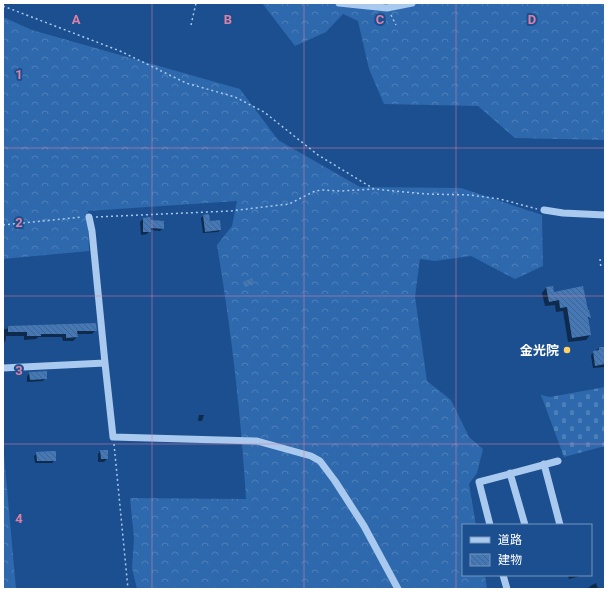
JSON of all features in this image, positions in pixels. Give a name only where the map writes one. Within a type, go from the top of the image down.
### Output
[{"type":"street","points":[[339,3],[387,8],[412,3]]},
{"type":"street","points":[[544,210],[563,213],[605,214]]},
{"type":"street","points":[[89,217],[92,231],[113,437],[257,441],[312,456],[320,461],[335,481],[364,526],[398,589]]},
{"type":"street","points":[[3,368],[105,363]]},
{"type":"street","points":[[490,524],[479,482],[558,461]]},
{"type":"street","points":[[544,464],[560,524]]},
{"type":"street","points":[[510,473],[525,524]]},
{"type":"street","points":[[503,576],[507,589]]},
{"type":"path","points":[[191,25],[196,3]]},
{"type":"path","points":[[3,6],[120,51],[186,83],[235,97],[264,112],[318,155],[374,189]]},
{"type":"path","points":[[387,8],[396,25]]},
{"type":"path","points":[[3,225],[89,217],[230,211],[290,204],[315,191],[322,190],[341,191],[374,189],[426,194],[470,195],[494,198],[544,210]]},
{"type":"path","points":[[600,259],[601,269]]},
{"type":"path","points":[[113,437],[128,589]]},
{"type":"green space","points":[[262,3],[605,3],[605,140],[515,138],[478,106],[384,104],[369,69],[358,21],[343,14],[326,32],[295,46]]},
{"type":"green space","points":[[3,17],[32,30],[240,89],[278,140],[360,187],[461,188],[542,215],[543,266],[515,279],[471,256],[435,261],[420,259],[415,297],[427,381],[451,400],[469,437],[483,449],[477,473],[469,484],[476,524],[462,524],[462,576],[485,576],[487,589],[137,589],[132,568],[134,538],[130,498],[246,499],[235,371],[217,245],[232,226],[237,201],[88,211],[89,251],[3,259]]},
{"type":"green space","points":[[605,387],[605,446],[564,457],[541,395],[550,397]]},
{"type":"green space","points":[[3,444],[16,589],[3,589]]},
{"type":"building","points":[[209,214],[210,221],[220,220],[221,230],[205,232],[203,215]]},
{"type":"building","points":[[150,217],[151,220],[164,221],[164,229],[151,228],[151,232],[143,232],[143,218]]},
{"type":"building","points":[[252,278],[254,284],[245,287],[243,282]]},
{"type":"building","points":[[553,286],[554,292],[583,286],[591,318],[588,317],[591,335],[572,338],[567,307],[560,308],[559,300],[549,302],[546,287]]},
{"type":"building","points":[[96,323],[97,331],[77,331],[78,337],[66,338],[66,334],[41,334],[41,336],[27,336],[27,332],[8,332],[8,326]]},
{"type":"building","points":[[599,347],[605,347],[605,364],[595,366],[593,351],[599,350]]},
{"type":"building","points":[[47,371],[47,379],[30,380],[29,372]]},
{"type":"building","points":[[100,450],[108,450],[108,459],[101,459]]},
{"type":"building","points":[[56,451],[56,461],[37,461],[36,452]]},
{"type":"place","name":"金光院","points":[[567,350]]}]
